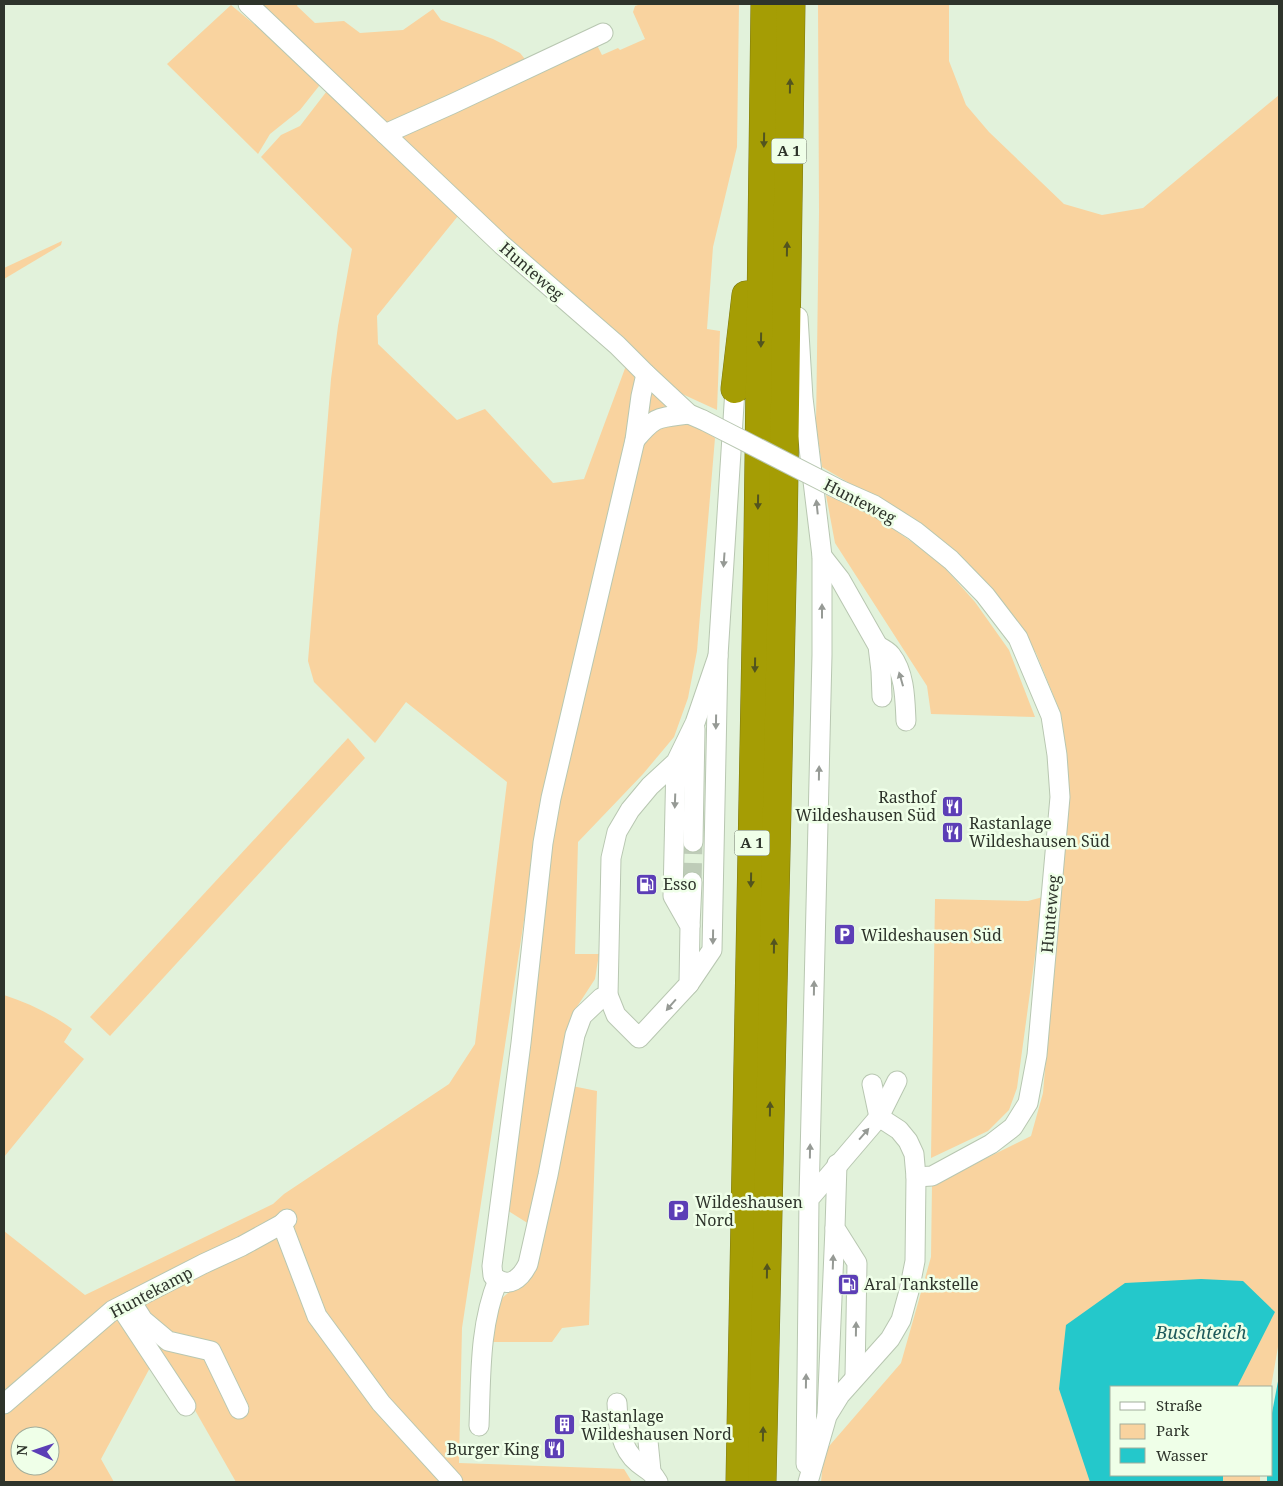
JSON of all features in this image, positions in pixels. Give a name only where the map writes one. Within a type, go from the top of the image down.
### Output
[{"type":"highway","name":"A 1","points":[[740,1482],[765,4]]},
{"type":"highway","name":"A 1","points":[[762,1482],[783,538],[791,4]]},
{"type":"highway","points":[[735,389],[745,305],[750,238],[763,204]]},
{"type":"street","name":"Hunteweg","points":[[248,4],[502,245],[696,417],[840,490],[874,505],[915,531],[951,560],[985,595],[1018,638],[1051,716],[1057,755],[1060,797],[1037,1055],[1028,1103],[1013,1127],[992,1144],[932,1176],[916,1177]]},
{"type":"street","points":[[385,134],[603,33]]},
{"type":"street","points":[[787,298],[799,318],[802,398],[822,556],[822,654],[808,1199],[807,1482]]},
{"type":"street","points":[[608,995],[601,998],[582,1016],[575,1035],[546,1184],[528,1264],[522,1276],[516,1280],[508,1282],[498,1280],[493,1276],[492,1266],[521,1043],[543,843],[635,440],[646,374]]},
{"type":"street","points":[[718,656],[695,723],[676,762],[650,786],[635,804],[617,832],[610,858],[608,995],[616,1016],[639,1038],[689,984],[712,950],[718,656],[735,389]]},
{"type":"street","points":[[635,440],[649,423],[655,419],[696,417]]},
{"type":"street","points":[[822,556],[840,579],[878,646],[882,697]]},
{"type":"street","points":[[878,646],[891,654],[900,674],[905,695],[906,720]]},
{"type":"street","points":[[693,842],[695,723]]},
{"type":"street","points":[[676,762],[673,896],[690,926]]},
{"type":"street","points":[[689,984],[692,882]]},
{"type":"street","points":[[808,1199],[878,1117],[897,1081]]},
{"type":"street","points":[[827,1416],[840,1395],[890,1339],[901,1320],[915,1262],[916,1177],[914,1154],[908,1141],[898,1130],[878,1117],[872,1084]]},
{"type":"street","points":[[807,1482],[827,1416],[837,1164]]},
{"type":"street","name":"Huntekamp","points":[[4,1404],[91,1328],[126,1304],[242,1246],[285,1221],[317,1316],[382,1402],[453,1482]]},
{"type":"street","points":[[835,1228],[857,1263],[855,1377]]},
{"type":"street","points":[[479,1426],[483,1336],[490,1299],[498,1280]]},
{"type":"street","points":[[126,1304],[186,1406]]},
{"type":"street","points":[[126,1304],[168,1341],[211,1351],[239,1409]]},
{"type":"street","points":[[617,1404],[619,1430],[626,1448],[637,1462],[655,1477]]},
{"type":"street","points":[[648,1441],[655,1477]]},
{"type":"green space","points":[[257,4],[298,4],[297,6],[315,23],[344,21],[360,33],[403,30],[433,9],[441,20],[493,39],[520,53],[529,64],[387,130]]},
{"type":"green space","points":[[641,4],[739,4],[737,147],[713,247],[707,329],[720,331],[717,410],[667,387],[390,134],[596,43],[602,55],[618,48],[620,50],[645,39],[633,12],[635,6]]},
{"type":"green space","points":[[818,4],[949,4],[949,61],[966,105],[989,132],[1064,204],[1102,215],[1143,208],[1279,95],[1279,1341],[1271,1386],[1110,1386],[1110,1476],[1260,1476],[1260,1482],[821,1482],[824,1452],[901,1363],[931,1257],[932,1185],[1031,1136],[1043,1093],[1068,798],[1061,714],[1036,653],[990,586],[957,554],[918,524],[822,467],[816,424],[819,212]]},
{"type":"green space","points":[[231,5],[323,81],[300,110],[270,134],[258,154],[167,64]]},
{"type":"green space","points":[[330,87],[462,211],[377,316],[378,344],[457,420],[485,409],[553,483],[584,479],[627,363],[635,368],[633,413],[543,795],[462,1328],[459,1463],[624,1469],[632,1482],[236,1482],[160,1349],[101,1459],[114,1482],[4,1482],[4,1231],[85,1295],[273,1204],[284,1194],[449,1084],[475,1044],[507,782],[406,702],[375,743],[314,682],[308,661],[331,379],[338,326],[352,249],[261,157],[281,135],[300,126]]},
{"type":"green space","points":[[62,241],[61,245],[4,279],[4,268]]},
{"type":"green space","points":[[648,387],[674,411],[646,419]]},
{"type":"green space","points":[[667,422],[692,422],[715,438],[697,651],[688,698],[674,737],[643,774],[578,842],[575,954],[599,954],[595,979],[571,1016],[529,1224],[507,1210],[551,847],[559,798],[638,450],[652,429]]},
{"type":"green space","points":[[826,495],[873,515],[943,566],[975,602],[1009,650],[1035,717],[931,714],[927,686],[835,543]]},
{"type":"green space","points":[[348,738],[365,758],[110,1036],[90,1017]]},
{"type":"green space","points":[[1043,897],[1017,1088],[1009,1110],[988,1131],[931,1158],[935,899],[1028,901]]},
{"type":"green space","points":[[4,995],[40,1009],[72,1029],[64,1042],[84,1059],[4,1157]]},
{"type":"green space","points":[[572,1086],[597,1091],[589,1325],[562,1328],[552,1342],[488,1342],[500,1300],[526,1277]]},
{"type":"water","name":"Buschteich","points":[[1201,1279],[1243,1281],[1275,1312],[1238,1386],[1110,1386],[1110,1476],[1223,1476],[1223,1482],[1090,1482],[1059,1389],[1066,1325],[1125,1283]]},
{"type":"water","points":[[1279,1376],[1279,1482],[1267,1482],[1267,1476],[1273,1476],[1273,1408]]},
{"type":"tunnel","points":[[692,882],[693,842]]},
{"type":"place","name":"Rasthof Wildeshausen Süd","points":[[952,806]]},
{"type":"place","name":"Rastanlage Wildeshausen Süd","points":[[953,832]]},
{"type":"place","name":"Esso","points":[[647,884]]},
{"type":"place","name":"Wildeshausen Süd","points":[[845,935]]},
{"type":"place","name":"Wildeshausen Nord","points":[[679,1211]]},
{"type":"place","name":"Aral Tankstelle","points":[[848,1284]]},
{"type":"place","name":"Rastanlage Wildeshausen Nord","points":[[565,1425]]},
{"type":"place","name":"Burger King","points":[[555,1449]]}]
